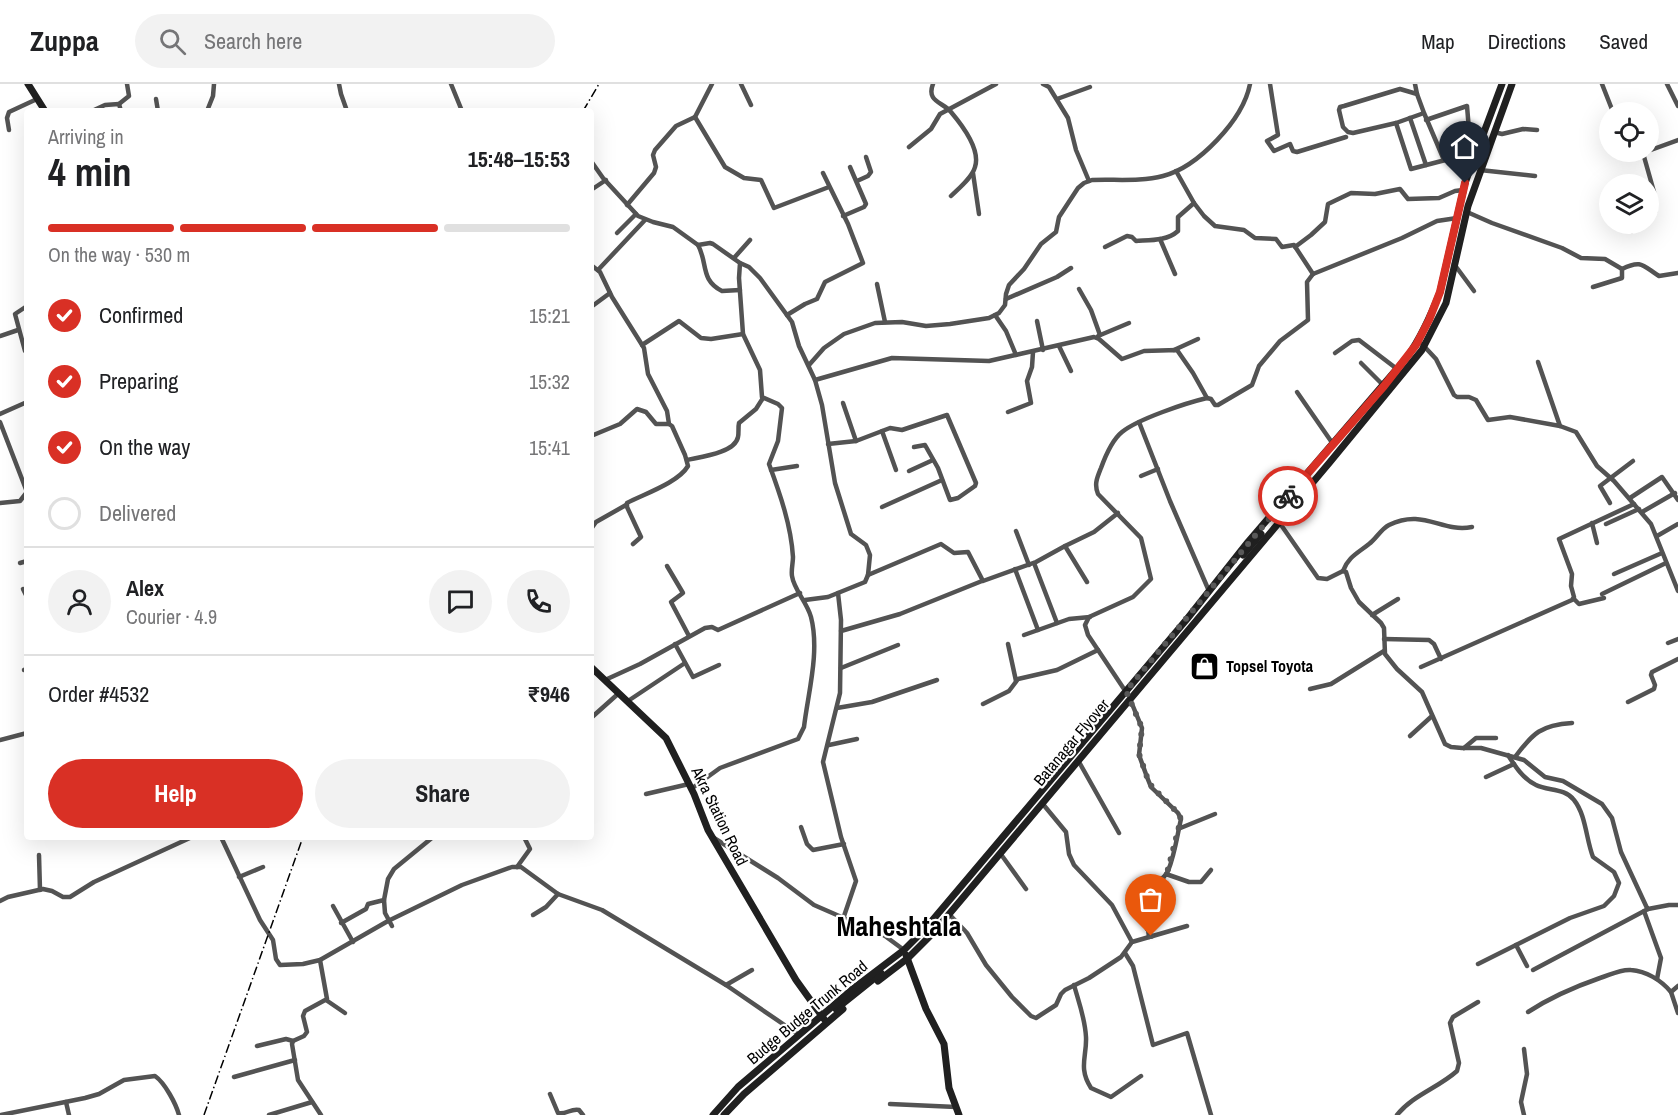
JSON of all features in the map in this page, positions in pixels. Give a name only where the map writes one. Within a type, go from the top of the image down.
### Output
[{"type":"street","points":[[28,84],[43,108]]},
{"type":"street","points":[[98,108],[119,104],[129,96],[127,84]]},
{"type":"street","points":[[208,108],[213,96],[214,84]]},
{"type":"street","points":[[339,84],[346,108]]},
{"type":"street","points":[[452,84],[461,108]]},
{"type":"street","points":[[627,205],[654,173],[656,167],[653,153],[655,150],[676,126],[695,117],[712,84]]},
{"type":"street","points":[[741,84],[751,105]]},
{"type":"street","points":[[933,84],[931,92],[935,101],[949,109],[975,150],[976,165],[973,173],[951,196]]},
{"type":"street","points":[[909,147],[932,129],[940,114],[996,84]]},
{"type":"street","points":[[1043,84],[1049,87],[1070,123],[1076,150],[1089,181]]},
{"type":"street","points":[[809,365],[824,348],[844,334],[885,322],[931,326],[989,318],[995,315],[1005,305],[1009,285],[1024,269],[1041,244],[1056,232],[1061,213],[1082,184],[1089,181],[1154,178],[1176,171],[1225,131],[1243,106],[1250,84]]},
{"type":"street","points":[[1270,84],[1278,135],[1268,141],[1272,150],[1290,144],[1293,151],[1297,152],[1346,136]]},
{"type":"street","points":[[1415,84],[1426,120],[1444,160]]},
{"type":"street","name":"Budge Budge Trunk Road","points":[[712,1115],[733,1092],[801,1033],[904,950],[934,919],[1248,542],[1384,386],[1418,340],[1429,320],[1440,292],[1478,135],[1504,84]]},
{"type":"street","name":"Batanagar Flyover","points":[[718,1115],[750,1082],[823,1019],[905,954],[935,924],[1405,365],[1426,335],[1438,308],[1467,189],[1504,84]]},
{"type":"street","name":"Budge Budge Trunk Road","points":[[724,1115],[744,1094],[826,1023],[920,947],[1079,762],[1424,347],[1446,303],[1467,212],[1512,84]]},
{"type":"street","points":[[1602,84],[1609,102]]},
{"type":"street","points":[[1668,84],[1678,106]]},
{"type":"street","points":[[1057,99],[1090,87]]},
{"type":"street","points":[[1417,94],[1404,87],[1340,107],[1343,127],[1353,133],[1396,123],[1424,113]]},
{"type":"street","points":[[9,130],[7,118],[9,112],[37,99]]},
{"type":"street","points":[[156,99],[158,108]]},
{"type":"street","points":[[119,104],[120,108]]},
{"type":"street","points":[[1426,120],[1467,106],[1469,130],[1478,135]]},
{"type":"street","points":[[695,117],[721,163],[741,177],[761,180],[774,208],[829,187]]},
{"type":"street","points":[[1410,118],[1426,165]]},
{"type":"street","points":[[1396,123],[1410,167],[1414,169],[1453,158],[1476,146]]},
{"type":"street","points":[[1494,132],[1502,134],[1523,129],[1537,130]]},
{"type":"street","points":[[1659,147],[1678,140]]},
{"type":"street","points":[[857,181],[871,172],[866,157]]},
{"type":"street","points":[[594,165],[636,214],[645,220],[673,227],[698,245],[708,280],[722,291],[740,290]]},
{"type":"street","points":[[843,216],[865,206],[865,199],[850,167]]},
{"type":"street","points":[[1480,170],[1535,176]]},
{"type":"street","points":[[1176,171],[1203,216],[1215,226],[1244,230],[1255,238],[1276,239],[1282,248],[1294,245],[1313,274]]},
{"type":"street","points":[[787,315],[817,299],[825,282],[863,263],[823,173]]},
{"type":"street","points":[[973,173],[979,214]]},
{"type":"street","points":[[594,188],[606,180]]},
{"type":"street","points":[[1295,247],[1325,222],[1328,204],[1351,193],[1375,194],[1400,189],[1408,199],[1439,198],[1455,190],[1463,190]]},
{"type":"street","points":[[1105,247],[1127,236],[1136,241],[1160,239],[1177,232],[1178,217],[1194,203]]},
{"type":"street","points":[[1467,212],[1492,224],[1562,248],[1581,258],[1605,260],[1622,269],[1638,263],[1659,276],[1678,273]]},
{"type":"street","points":[[617,232],[636,214]]},
{"type":"street","points":[[1174,350],[1178,351],[1183,358],[1207,398],[1218,405],[1248,388],[1256,377],[1259,366],[1280,341],[1308,320],[1306,282],[1313,274],[1402,238],[1437,221],[1457,218]]},
{"type":"street","points":[[598,270],[645,220]]},
{"type":"street","points":[[1160,239],[1176,274]]},
{"type":"street","points":[[734,258],[750,240]]},
{"type":"street","points":[[698,245],[710,243],[740,264],[752,269],[794,327],[799,346],[815,380],[835,483],[851,534],[864,543],[868,550],[870,563],[865,582],[828,597],[805,600]]},
{"type":"street","points":[[687,460],[713,454],[734,445],[738,437],[739,423],[756,409],[764,398],[760,370],[742,334],[740,264]]},
{"type":"street","points":[[1454,264],[1474,291]]},
{"type":"street","points":[[594,267],[598,270],[642,345],[648,374],[668,411],[669,424],[687,460],[687,469],[680,475],[594,525]]},
{"type":"street","points":[[1006,299],[1046,282],[1071,268]]},
{"type":"street","points":[[1593,287],[1622,278],[1622,269]]},
{"type":"street","points":[[877,284],[885,322]]},
{"type":"street","points":[[1078,289],[1091,310],[1098,336],[1122,359],[1144,351],[1174,350],[1198,339]]},
{"type":"street","points":[[594,305],[610,293]]},
{"type":"street","points":[[24,308],[15,314],[24,348]]},
{"type":"street","points":[[995,315],[1006,331],[1016,355]]},
{"type":"street","points":[[642,345],[679,321],[701,338],[711,339],[742,334]]},
{"type":"street","points":[[1036,321],[1042,350]]},
{"type":"street","points":[[815,380],[892,358],[971,362],[1000,360],[1098,336],[1129,323]]},
{"type":"street","points":[[0,336],[18,330]]},
{"type":"street","points":[[1335,353],[1352,341],[1359,340],[1397,369]]},
{"type":"street","points":[[1418,340],[1436,359],[1454,394],[1457,397],[1469,397],[1476,400],[1488,420],[1510,417],[1560,426],[1576,432],[1597,466],[1630,498],[1652,524],[1678,591]]},
{"type":"street","points":[[1059,346],[1071,371]]},
{"type":"street","points":[[1008,412],[1031,402],[1027,381],[1032,367],[1033,352]]},
{"type":"street","points":[[1538,362],[1560,426]]},
{"type":"street","points":[[1361,363],[1384,386]]},
{"type":"street","points":[[1297,392],[1333,444]]},
{"type":"street","points":[[646,794],[690,786],[720,768],[800,737],[804,727],[813,650],[813,626],[805,600],[792,577],[793,558],[787,526],[769,459],[778,441],[782,408],[764,398]]},
{"type":"street","points":[[1024,635],[1069,619],[1090,617],[1134,597],[1151,579],[1141,538],[1098,494],[1096,483],[1103,462],[1116,438],[1122,432],[1139,422],[1207,398]]},
{"type":"street","points":[[0,414],[24,403]]},
{"type":"street","points":[[843,403],[856,441]]},
{"type":"street","points":[[594,434],[620,424],[637,409],[646,412],[656,424],[669,424]]},
{"type":"street","points":[[828,444],[856,441],[890,428],[902,430],[947,415],[976,485],[952,500],[949,498],[925,445],[914,447]]},
{"type":"street","points":[[0,422],[24,483]]},
{"type":"street","points":[[1139,422],[1209,591]]},
{"type":"street","points":[[882,431],[896,470]]},
{"type":"street","points":[[909,471],[933,460]]},
{"type":"street","points":[[1610,503],[1600,486],[1633,461]]},
{"type":"street","points":[[771,470],[797,466]]},
{"type":"street","points":[[1141,476],[1158,469]]},
{"type":"street","points":[[1630,498],[1662,477],[1678,500]]},
{"type":"street","points":[[882,507],[942,480]]},
{"type":"street","points":[[1606,524],[1675,493]]},
{"type":"street","points":[[0,503],[20,501],[24,496]]},
{"type":"street","points":[[1634,504],[1565,535],[1559,540],[1572,574],[1574,599],[1579,604],[1603,596],[1666,564]]},
{"type":"street","points":[[626,505],[641,537],[633,544]]},
{"type":"street","points":[[841,631],[900,614],[1031,564],[1094,532],[1118,513]]},
{"type":"street","points":[[1279,522],[1318,578],[1327,579],[1343,571],[1349,560],[1390,525],[1414,518],[1459,528],[1472,526]]},
{"type":"street","points":[[1592,523],[1597,543]]},
{"type":"street","points":[[1658,536],[1678,524]]},
{"type":"street","points":[[1016,531],[1057,623]]},
{"type":"street","points":[[868,575],[941,544],[954,553],[968,552],[982,581]]},
{"type":"street","points":[[1065,546],[1087,582]]},
{"type":"street","points":[[1614,574],[1662,553]]},
{"type":"street","points":[[667,566],[683,593],[671,602],[688,636]]},
{"type":"street","points":[[1015,569],[1038,630]]},
{"type":"street","points":[[1343,571],[1347,574],[1351,588],[1359,602],[1384,628],[1384,651],[1389,660],[1422,692],[1444,744],[1451,747],[1480,748],[1508,754],[1532,765],[1545,777],[1563,782],[1602,804],[1612,818],[1621,852],[1646,909],[1661,958],[1657,979]]},
{"type":"street","points":[[605,680],[640,664],[688,636],[709,627],[721,629],[800,593]]},
{"type":"street","points":[[838,593],[842,668],[837,708],[823,767],[856,881],[843,919]]},
{"type":"street","points":[[1372,615],[1398,599]]},
{"type":"street","points":[[1421,667],[1574,599]]},
{"type":"street","points":[[1090,617],[1085,625],[1088,635],[1126,691],[1143,731],[1139,746],[1142,766],[1152,787],[1181,817],[1174,851],[1166,874],[1158,884],[1148,905],[1146,918],[1149,937]]},
{"type":"street","points":[[1384,639],[1429,640],[1434,644],[1441,659]]},
{"type":"street","points":[[1668,643],[1678,639]]},
{"type":"street","points":[[675,644],[693,677],[719,665]]},
{"type":"street","points":[[983,704],[1013,689],[1016,681],[1008,644]]},
{"type":"street","points":[[842,668],[898,645]]},
{"type":"street","points":[[1016,681],[1057,670],[1098,650]]},
{"type":"street","points":[[1310,689],[1331,684],[1384,651]]},
{"type":"street","points":[[1628,702],[1654,689],[1652,672],[1678,659]]},
{"type":"street","points":[[628,701],[685,663]]},
{"type":"street","name":"Akra Station Road","points":[[594,670],[666,738],[712,837],[796,980],[826,1023]]},
{"type":"street","points":[[837,708],[872,702],[937,680]]},
{"type":"street","points":[[594,715],[619,693]]},
{"type":"street","points":[[1410,736],[1432,716]]},
{"type":"street","points":[[1515,757],[1538,731],[1550,725],[1572,723]]},
{"type":"street","points":[[0,740],[24,734]]},
{"type":"street","points":[[1464,748],[1476,738],[1496,738]]},
{"type":"street","points":[[829,745],[857,739]]},
{"type":"street","points":[[1478,964],[1570,918],[1604,906],[1614,896],[1619,883],[1614,872],[1593,857],[1580,811],[1573,799],[1559,791],[1535,785],[1524,777],[1508,754]]},
{"type":"street","points":[[1079,762],[1119,833]]},
{"type":"street","points":[[1486,777],[1514,764]]},
{"type":"street","points":[[1042,803],[1066,832],[1069,854],[1074,865],[1112,905],[1132,942]]},
{"type":"street","points":[[1178,829],[1215,814]]},
{"type":"street","points":[[801,827],[807,844],[813,850],[844,844]]},
{"type":"street","points":[[712,837],[778,878],[814,905],[885,936],[904,950],[926,1009],[944,1044],[946,1076],[959,1115]]},
{"type":"street","points":[[0,901],[40,890],[48,890],[63,897],[70,897],[94,882],[185,840]]},
{"type":"street","points":[[222,840],[260,920],[273,940],[278,963],[287,966],[320,960],[388,921],[471,880],[517,867],[526,869],[558,894],[602,910],[810,1037]]},
{"type":"street","points":[[392,926],[385,913],[384,900],[388,879],[394,869],[429,840]]},
{"type":"street","points":[[517,867],[530,849],[526,840]]},
{"type":"street","points":[[1000,853],[1026,889]]},
{"type":"street","points":[[39,855],[40,890]]},
{"type":"street","points":[[239,877],[263,867]]},
{"type":"street","points":[[1166,874],[1189,882],[1202,882],[1211,870]]},
{"type":"street","points":[[533,915],[546,907],[558,894]]},
{"type":"street","points":[[341,923],[366,909],[368,904],[384,900]]},
{"type":"street","points":[[1533,970],[1646,909],[1670,904],[1678,905]]},
{"type":"street","points":[[333,906],[352,942]]},
{"type":"street","points":[[949,914],[967,933],[989,969],[1033,1018],[1038,1018],[1053,1008],[1063,992],[1114,963],[1125,953],[1132,942],[1187,926]]},
{"type":"street","points":[[1516,945],[1527,966]]},
{"type":"street","points":[[1125,953],[1133,966],[1153,1045],[1187,1033],[1211,1115]]},
{"type":"street","points":[[320,960],[326,1000],[345,1013]]},
{"type":"street","points":[[726,985],[752,970]]},
{"type":"street","points":[[1528,1012],[1566,990],[1618,971],[1633,970],[1657,979],[1671,992],[1678,1013]]},
{"type":"street","points":[[1074,985],[1084,1015],[1086,1040],[1083,1063],[1090,1088],[1111,1097],[1141,1076]]},
{"type":"street","points":[[1671,992],[1678,986]]},
{"type":"street","points":[[257,1046],[286,1039],[292,1041],[306,1035],[303,1017],[305,1011],[326,1000]]},
{"type":"street","points":[[1397,1115],[1409,1102],[1457,1071],[1459,1063],[1450,1023],[1453,1017],[1478,1002]]},
{"type":"street","points":[[292,1041],[298,1080],[321,1115]]},
{"type":"street","points":[[1524,1050],[1527,1074],[1521,1102],[1524,1115]]},
{"type":"street","points":[[234,1077],[295,1060]]},
{"type":"street","points":[[1,1115],[99,1094],[124,1080],[154,1076],[159,1079],[179,1115]]},
{"type":"street","points":[[550,1094],[558,1113],[565,1114],[579,1110],[583,1115]]},
{"type":"street","points":[[66,1102],[69,1115]]},
{"type":"street","points":[[269,1115],[312,1102]]},
{"type":"street","points":[[890,1104],[956,1107]]},
{"type":"street","points":[[39,1107],[39,1115]]},
{"type":"railway","points":[[585,108],[599,84]]},
{"type":"railway","points":[[204,1115],[302,840]]},
{"type":"way so far","points":[[1151,936],[1149,937],[1146,918],[1148,905],[1158,884],[1167,873],[1181,819],[1178,813],[1152,787],[1142,766],[1139,746],[1143,731],[1126,691],[1288,496]]},
{"type":"place","name":"Topsel Toyota","points":[[1205,666]]},
{"type":"district","name":"Maheshtala","points":[[899,926]]},
{"type":"route","points":[[1288,496],[1384,386],[1416,345],[1440,292],[1465,183]]}]
